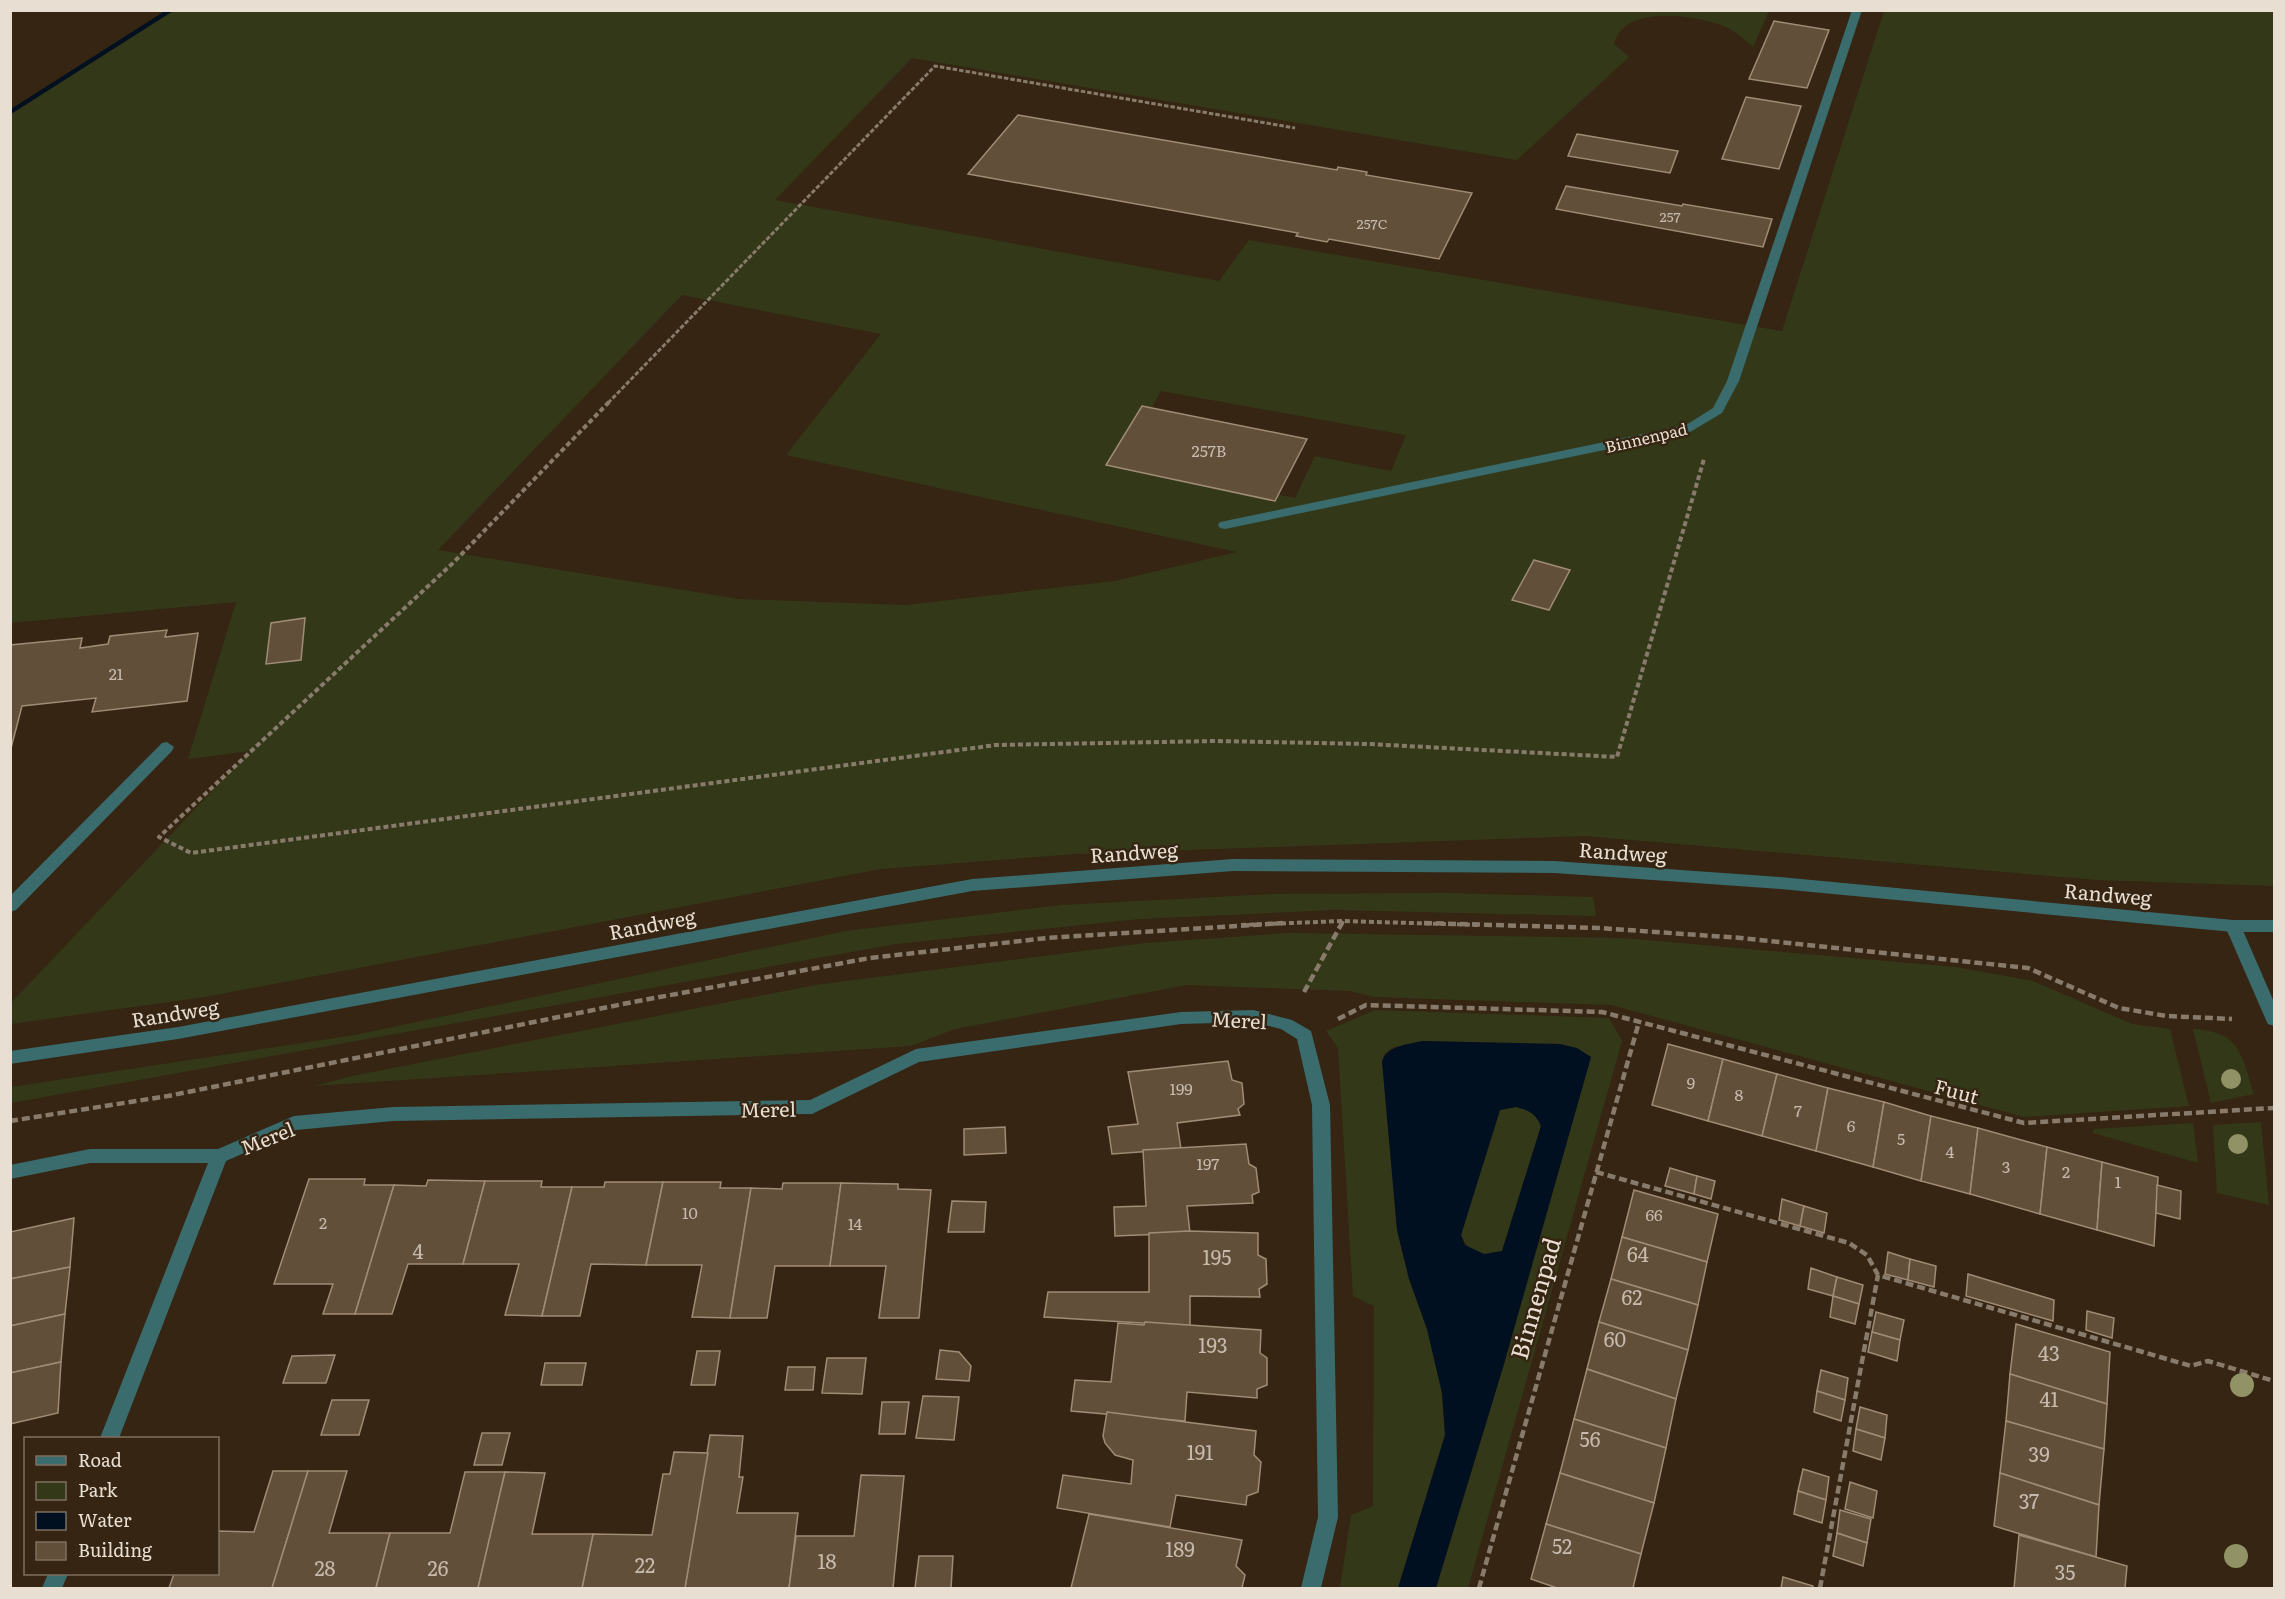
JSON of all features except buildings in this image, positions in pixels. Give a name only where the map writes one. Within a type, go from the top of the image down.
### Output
[{"type":"street","name":"Binnenpad","points":[[1226,525],[1657,436],[1690,428],[1718,410],[1734,381],[1857,10]]},
{"type":"street","points":[[10,906],[167,747]]},
{"type":"street","name":"Randweg","points":[[10,1058],[190,1031],[972,885],[1233,865],[1554,867],[1780,883],[2233,926],[2274,926]]},
{"type":"street","points":[[2233,926],[2274,1020]]},
{"type":"street","name":"Merel","points":[[10,1172],[90,1156],[219,1156],[294,1123],[382,1115],[812,1107],[916,1056],[1181,1018],[1253,1016],[1286,1024],[1305,1036]]},
{"type":"street","points":[[1305,1036],[1321,1105],[1328,1517],[1311,1588]]},
{"type":"street","name":"Merel","points":[[110,1437],[219,1156]]},
{"type":"path","points":[[1295,128],[935,66],[454,562],[159,837],[191,852],[996,745],[1239,741],[1368,744],[1617,757],[1718,410]]},
{"type":"path","points":[[1286,1024],[1343,921]]},
{"type":"path","name":"Fuut","points":[[1305,1036],[1366,1005],[1602,1012],[2024,1123],[2274,1108]]},
{"type":"path","name":"Binnenpad","points":[[1479,1588],[1639,1022]]},
{"type":"path","points":[[1596,1172],[1849,1244],[1867,1255],[1878,1275],[1820,1588]]},
{"type":"path","points":[[1878,1275],[2191,1366],[2208,1361],[2274,1381]]},
{"type":"green space","points":[[173,11],[1769,11],[1753,47],[1728,28],[1705,20],[1658,16],[1630,23],[1620,32],[1614,44],[1629,57],[1517,160],[912,58],[775,200],[1219,281],[1249,240],[1782,331],[1884,11],[2274,11],[2274,886],[2097,880],[1585,836],[1076,854],[881,869],[205,997],[11,1024],[10,1004],[250,751],[188,759],[236,602],[11,623],[11,114]],"holes":[[[682,295],[881,334],[786,455],[1237,552],[1115,581],[906,605],[739,599],[438,550]],[[1161,391],[1406,435],[1391,471],[1315,456],[1295,498],[1120,465]]]},
{"type":"green space","points":[[1448,893],[1593,897],[1596,916],[1334,910],[1140,919],[896,944],[11,1103],[11,1087],[355,1035],[846,931],[1062,905],[1273,894]]},
{"type":"green space","points":[[1289,933],[1623,938],[1956,967],[2033,981],[2132,1024],[2170,1029],[2189,1106],[2024,1117],[1611,1005],[1374,997],[1350,991],[1186,985],[955,1029],[911,1046],[314,1086],[352,1076],[815,985],[1145,943]]},
{"type":"green space","points":[[1375,1010],[1609,1018],[1622,1041],[1468,1588],[1436,1588],[1504,1364],[1591,1057],[1560,1044],[1422,1041],[1392,1048],[1385,1053],[1382,1061],[1397,1230],[1409,1279],[1427,1329],[1442,1393],[1445,1435],[1398,1588],[1340,1588],[1351,1515],[1373,1506],[1374,1306],[1353,1296],[1338,1048],[1326,1031]]},
{"type":"green space","points":[[2193,1029],[2209,1031],[2230,1040],[2246,1067],[2254,1094],[2211,1103]]},
{"type":"green space","points":[[1516,1107],[1531,1113],[1541,1126],[1502,1251],[1489,1254],[1478,1253],[1468,1246],[1461,1235],[1500,1110]]},
{"type":"green space","points":[[2261,1122],[2269,1205],[2217,1193],[2213,1125]]},
{"type":"green space","points":[[2193,1123],[2198,1163],[2093,1133],[2094,1129]]},
{"type":"water","points":[[165,11],[173,11],[11,114],[11,109]]},
{"type":"water","points":[[1422,1041],[1560,1044],[1577,1048],[1591,1057],[1504,1364],[1436,1588],[1398,1588],[1445,1435],[1442,1393],[1427,1329],[1409,1279],[1397,1230],[1382,1061],[1393,1049]],"holes":[[[1516,1107],[1528,1111],[1541,1126],[1502,1251],[1484,1254],[1465,1245],[1461,1235],[1500,1110]]]}]
